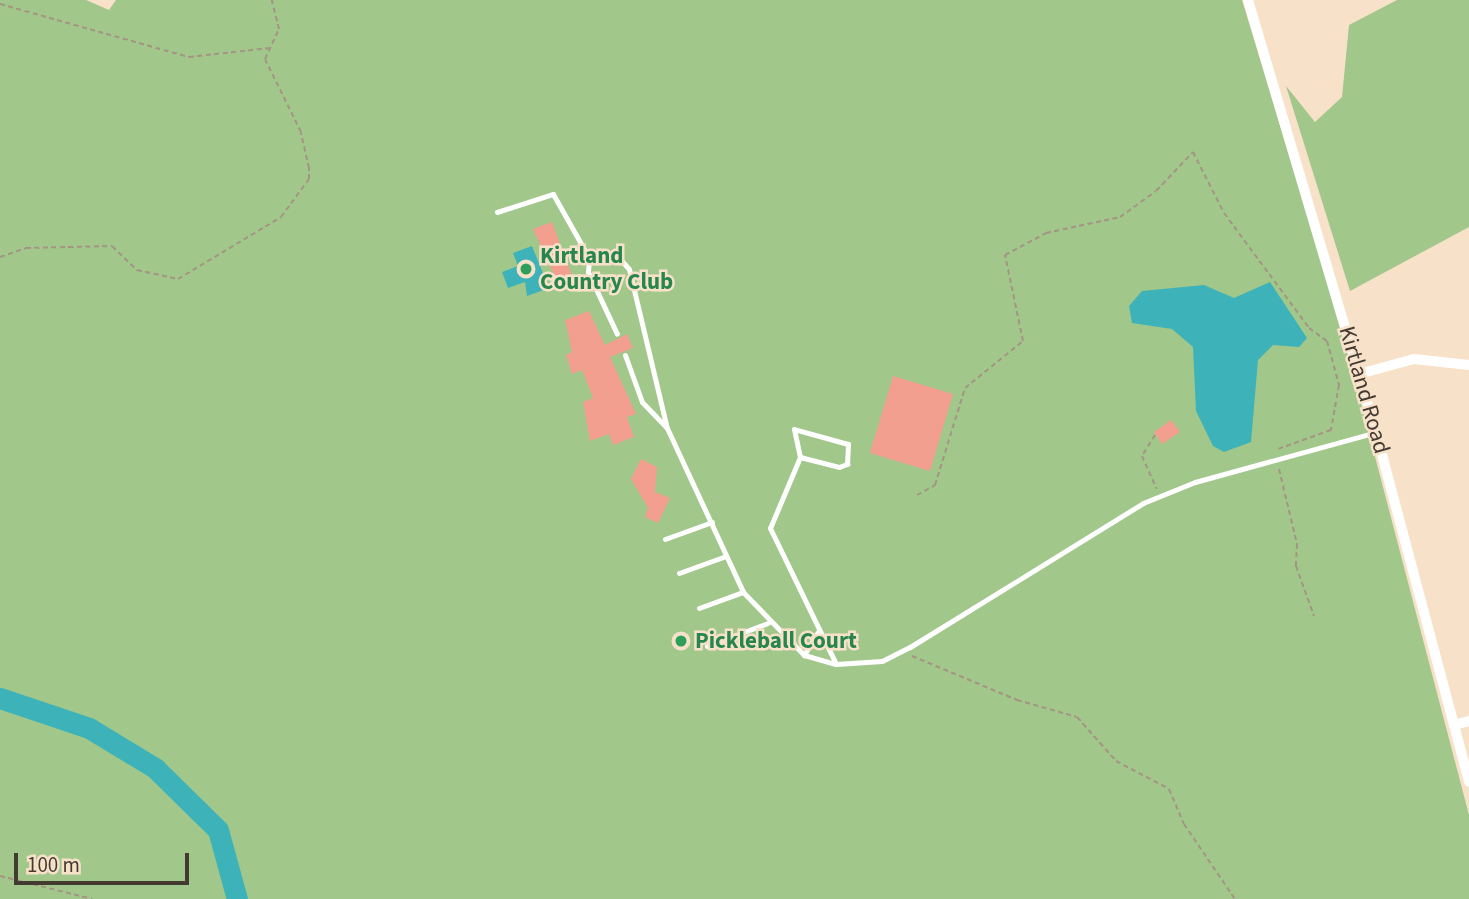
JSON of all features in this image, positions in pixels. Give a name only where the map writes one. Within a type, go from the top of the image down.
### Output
[{"type":"street","name":"Kirtland Road","points":[[1248,0],[1376,432],[1469,782]]},
{"type":"street","points":[[1359,374],[1414,359],[1469,365]]},
{"type":"street","points":[[1454,725],[1469,721]]},
{"type":"lane","points":[[498,212],[553,194],[589,258],[588,272],[617,334]]},
{"type":"lane","points":[[589,258],[621,259],[629,269],[667,428],[743,592],[768,623],[804,655],[836,664],[882,661],[1160,496],[1376,432]]},
{"type":"lane","points":[[625,355],[642,402],[667,428]]},
{"type":"lane","points":[[800,457],[839,467],[847,464],[848,444],[800,427],[792,432],[800,457],[770,528],[817,633],[836,664]]},
{"type":"lane","points":[[665,538],[712,522]]},
{"type":"lane","points":[[679,573],[726,556]]},
{"type":"lane","points":[[699,608],[743,592]]},
{"type":"lane","points":[[707,646],[768,623]]},
{"type":"lane","points":[[804,655],[817,633]]},
{"type":"path","points":[[0,257],[26,248],[112,246],[137,270],[178,279],[265,230],[309,179],[301,132],[265,59],[279,29],[272,0]]},
{"type":"path","points":[[0,4],[189,57],[271,48]]},
{"type":"path","points":[[917,495],[935,485],[965,388],[1023,341],[1005,255],[1046,233],[1120,217],[1156,191],[1193,152],[1224,214],[1309,328],[1327,341],[1339,385],[1331,430],[1271,452],[1272,461],[1280,470],[1296,566],[1314,617]]},
{"type":"path","points":[[1156,435],[1142,456],[1160,496]]},
{"type":"path","points":[[901,651],[1017,700],[1077,717],[1116,761],[1170,789],[1184,824],[1235,899]]},
{"type":"path","points":[[0,876],[92,899]]},
{"type":"green space","name":"Kirtland Country Club","points":[[0,0],[86,0],[109,10],[116,0],[1242,0],[1341,327],[1469,815],[1469,899],[0,899]]},
{"type":"green space","points":[[1397,0],[1469,0],[1469,227],[1350,291],[1286,86],[1315,122],[1342,97],[1349,25]]},
{"type":"water","name":"Kirtland Country Club","points":[[532,246],[549,288],[527,296],[525,282],[508,288],[502,272],[518,266],[513,253]]},
{"type":"water","points":[[1270,282],[1307,338],[1299,347],[1273,345],[1258,360],[1251,442],[1224,452],[1213,446],[1196,411],[1193,347],[1172,329],[1132,323],[1129,306],[1142,291],[1204,285],[1234,298]]},
{"type":"building","name":"Kirtland Country Club","points":[[552,222],[572,276],[557,281],[533,229]]},
{"type":"building","name":"Kirtland Country Club","points":[[589,311],[605,345],[627,334],[633,348],[610,357],[636,414],[627,417],[634,437],[613,445],[609,434],[590,441],[583,402],[593,398],[582,370],[572,374],[566,355],[572,352],[565,320]]},
{"type":"building","points":[[893,376],[953,394],[930,471],[870,453]]},
{"type":"building","points":[[1171,420],[1180,432],[1162,444],[1154,432]]},
{"type":"building","points":[[641,459],[657,467],[655,492],[670,498],[658,523],[645,517],[648,508],[631,479]]},
{"type":"waterway","points":[[0,698],[89,728],[155,768],[218,830],[237,899]]},
{"type":"place","name":"Kirtland Country Club","points":[[526,269]]},
{"type":"place","name":"Pickleball Court","points":[[681,641]]}]
